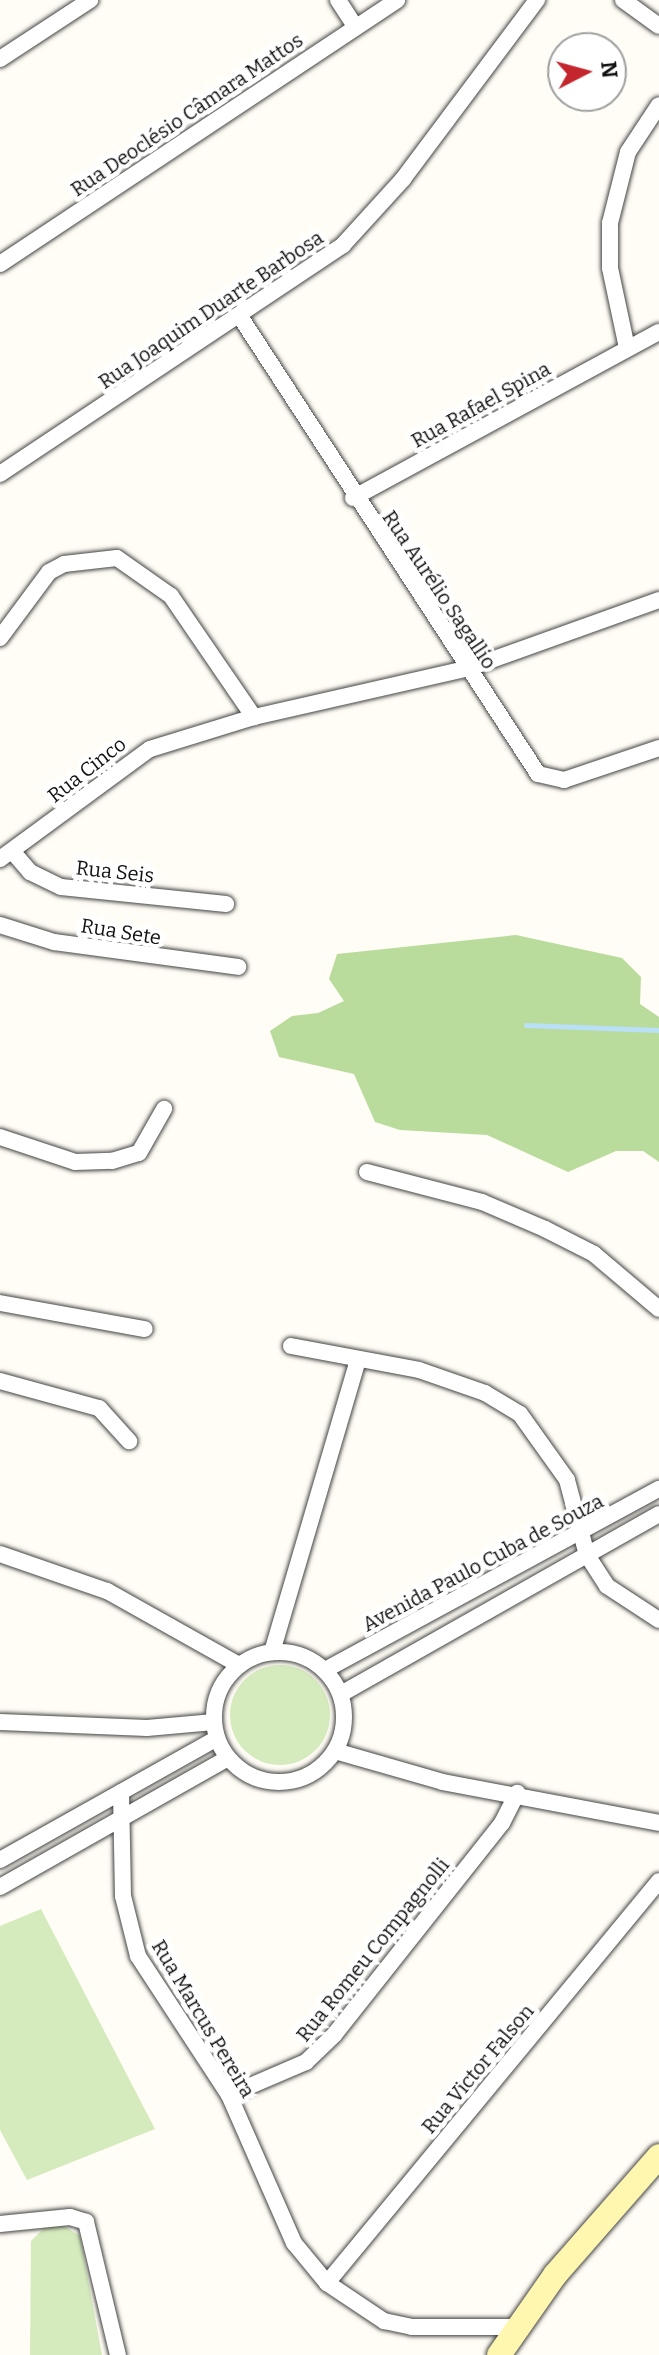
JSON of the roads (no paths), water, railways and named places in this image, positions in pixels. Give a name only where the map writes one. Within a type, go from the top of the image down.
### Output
[{"type":"main road","points":[[499,2355],[515,2327],[659,2156]]},
{"type":"street","points":[[0,59],[90,0]]},
{"type":"street","points":[[338,0],[355,26]]},
{"type":"street","name":"Rua Deoclésio Câmara Mattos","points":[[0,264],[397,0]]},
{"type":"street","name":"Rua Joaquim Duarte Barbosa","points":[[0,474],[241,318],[373,216],[537,0]]},
{"type":"street","points":[[623,0],[659,26]]},
{"type":"street","points":[[627,348],[610,268],[610,223],[628,152],[659,105]]},
{"type":"street","name":"Rua Aurélio Sagallio","points":[[241,318],[353,498],[469,668],[522,753],[550,780],[659,748]]},
{"type":"street","name":"Rua Rafael Spina","points":[[353,498],[659,332]]},
{"type":"street","points":[[0,638],[49,572],[88,559],[117,558],[171,596],[254,717]]},
{"type":"street","name":"Rua Cinco","points":[[6,855],[133,757],[254,717],[469,668],[659,600]]},
{"type":"street","name":"Rua Seis","points":[[6,855],[30,872],[61,887],[226,904]]},
{"type":"street","name":"Rua Sete","points":[[0,925],[54,942],[238,967]]},
{"type":"street","points":[[0,1137],[75,1162],[112,1161],[139,1153],[164,1109]]},
{"type":"street","points":[[367,1172],[482,1202],[545,1229],[594,1254],[659,1309]]},
{"type":"street","points":[[0,1303],[145,1329]]},
{"type":"street","points":[[291,1346],[419,1370],[485,1393],[520,1414],[567,1480],[587,1555],[607,1586],[659,1620]]},
{"type":"street","points":[[272,1652],[358,1359]]},
{"type":"street","points":[[0,1381],[99,1408],[129,1441]]},
{"type":"street","name":"Avenida Paulo Cuba de Souza","points":[[325,1670],[584,1535],[659,1489]]},
{"type":"street","name":"Avenida Paulo Cuba de Souza","points":[[341,1694],[659,1514]]},
{"type":"street","points":[[0,1554],[107,1591],[239,1665]]},
{"type":"street","points":[[272,1652],[309,1658],[325,1670],[341,1694],[345,1718],[335,1751],[322,1767],[284,1782],[253,1776],[228,1758],[216,1730],[224,1681],[239,1665],[272,1652]]},
{"type":"street","points":[[0,1722],[216,1730]]},
{"type":"street","points":[[0,1860],[121,1792],[216,1730]]},
{"type":"street","points":[[335,1751],[443,1782],[517,1793],[659,1823]]},
{"type":"street","points":[[0,1887],[228,1758]]},
{"type":"street","name":"Rua Marcus Pereira","points":[[121,1792],[124,1819],[123,1896],[138,1956],[229,2095],[294,2243],[327,2283],[384,2321],[412,2327],[515,2327]]},
{"type":"street","name":"Rua Romeu Compagnolli","points":[[229,2095],[306,2062],[334,2035],[502,1823],[517,1793]]},
{"type":"street","name":"Rua Victor Falson","points":[[327,2283],[659,1881]]},
{"type":"street","points":[[0,2224],[70,2217],[86,2222],[118,2355]]},
{"type":"waterway","points":[[526,1025],[659,1030]]}]
